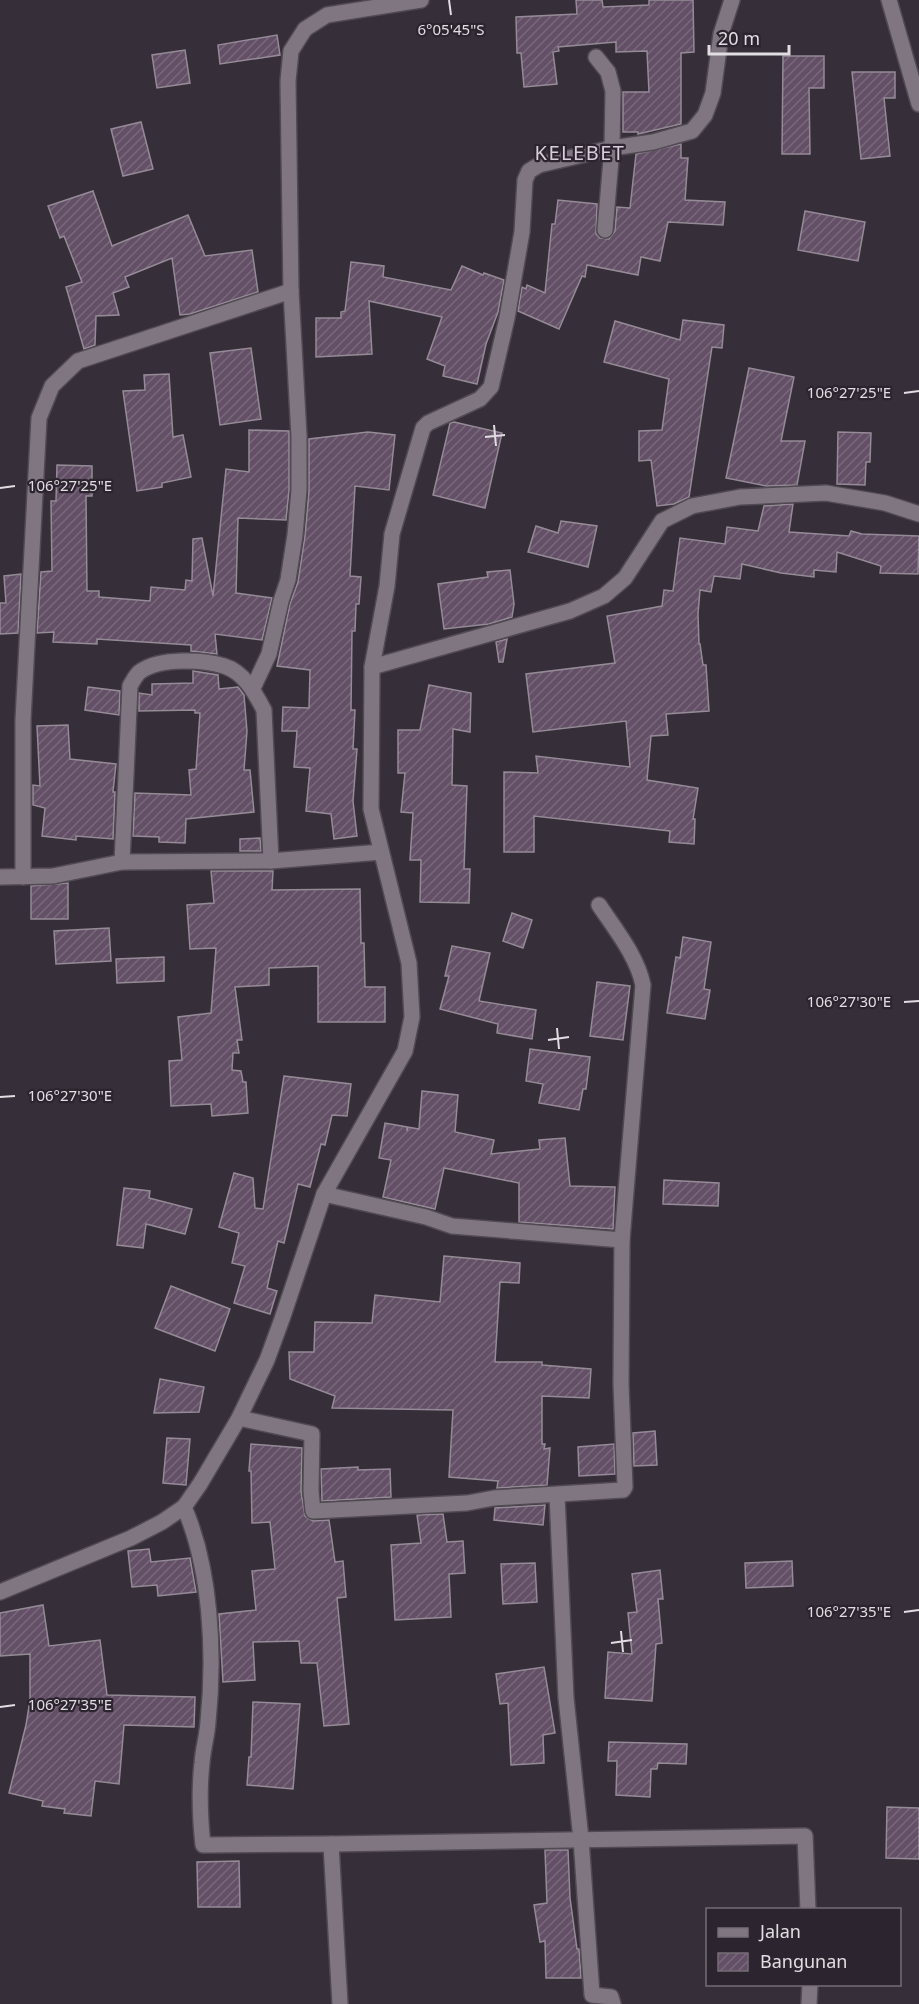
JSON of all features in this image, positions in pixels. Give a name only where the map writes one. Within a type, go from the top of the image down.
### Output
[{"type":"street","points":[[253,688],[269,654],[288,580],[299,490],[299,436],[291,291],[288,81],[291,51],[305,29],[327,15],[421,0]]},
{"type":"street","points":[[0,1592],[131,1538],[162,1522],[184,1507],[239,1418],[267,1360],[324,1194],[405,1050],[412,1017],[409,963],[371,809],[372,667],[387,586],[392,534],[423,428],[428,423],[480,399],[490,387],[507,318],[522,232],[525,180],[529,171],[539,165],[612,148],[653,142],[692,131],[705,115],[712,93],[721,34],[732,0]]},
{"type":"street","points":[[889,0],[919,104]]},
{"type":"street","points":[[596,57],[608,72],[613,91],[612,148],[605,230]]},
{"type":"street","points":[[23,877],[23,720],[39,418],[52,386],[78,361],[291,291]]},
{"type":"street","points":[[372,667],[570,610],[604,597],[626,578],[662,521],[692,506],[740,498],[826,493],[885,503],[919,514]]},
{"type":"street","points":[[122,862],[130,686],[139,671],[158,664],[182,661],[225,666],[253,688],[264,710],[271,861]]},
{"type":"street","points":[[0,877],[53,876],[122,862],[271,861],[381,852]]},
{"type":"street","points":[[239,1418],[312,1434],[313,1510],[455,1504],[494,1498],[623,1490],[625,1487],[621,1384],[622,1240],[643,985],[635,962],[599,905]]},
{"type":"street","points":[[324,1194],[426,1217],[452,1226],[622,1240]]},
{"type":"street","points":[[556,1495],[566,1698],[581,1839],[592,1995],[611,1997],[613,2004]]},
{"type":"street","points":[[184,1507],[200,1554],[207,1601],[211,1657],[208,1723],[202,1761],[200,1797],[203,1845],[805,1836],[808,1908]]},
{"type":"street","points":[[332,1844],[340,2004]]},
{"type":"street","points":[[810,1986],[810,2004]]},
{"type":"building","points":[[576,0],[602,0],[603,7],[649,5],[649,0],[693,0],[694,52],[681,53],[681,124],[638,134],[638,132],[623,132],[623,92],[649,92],[647,51],[616,52],[616,42],[558,47],[559,51],[553,52],[557,84],[524,87],[521,53],[517,53],[516,17],[577,14]]},
{"type":"building","points":[[277,35],[280,55],[220,64],[218,45]]},
{"type":"building","points":[[185,50],[190,83],[157,88],[152,55]]},
{"type":"building","points":[[783,56],[824,56],[824,88],[809,88],[810,154],[782,154]]},
{"type":"building","points":[[852,72],[895,72],[895,98],[884,98],[890,156],[861,159]]},
{"type":"building","points":[[141,122],[153,169],[123,176],[111,129]]},
{"type":"building","points":[[681,144],[681,158],[688,158],[685,200],[725,202],[723,225],[668,222],[660,261],[641,257],[638,275],[587,265],[585,277],[582,276],[559,329],[518,311],[522,287],[526,289],[527,285],[545,293],[552,224],[555,224],[558,200],[597,204],[596,234],[600,238],[609,239],[615,231],[617,207],[630,208],[636,154]]},
{"type":"building","points":[[93,191],[112,246],[188,215],[205,256],[252,250],[258,292],[190,314],[180,315],[172,258],[125,277],[129,287],[113,293],[119,315],[96,316],[95,345],[84,349],[66,287],[82,282],[64,236],[60,238],[48,206]]},
{"type":"building","points":[[805,211],[865,222],[858,261],[798,250]]},
{"type":"building","points":[[351,262],[384,266],[383,277],[451,290],[462,266],[483,275],[484,273],[504,280],[498,312],[486,344],[477,384],[443,376],[445,366],[427,359],[442,317],[369,301],[372,354],[316,357],[316,318],[341,318],[341,312],[345,311]]},
{"type":"building","points":[[683,320],[724,325],[722,348],[712,347],[689,497],[674,504],[657,506],[651,460],[639,461],[639,431],[662,430],[669,379],[604,362],[615,321],[680,340]]},
{"type":"building","points":[[251,348],[261,419],[220,425],[210,353]]},
{"type":"building","points":[[749,368],[794,377],[781,441],[805,441],[797,485],[766,486],[726,478]]},
{"type":"building","points":[[169,374],[173,437],[183,435],[191,477],[162,483],[162,487],[137,491],[123,391],[145,390],[144,375]]},
{"type":"building","points":[[450,423],[502,433],[485,508],[433,495]]},
{"type":"building","points":[[249,430],[289,431],[289,490],[286,520],[238,518],[236,593],[272,598],[262,640],[215,634],[217,654],[191,651],[191,645],[97,639],[97,644],[53,642],[54,632],[37,633],[41,572],[52,571],[51,501],[56,501],[57,465],[92,466],[92,496],[86,496],[87,591],[99,591],[99,597],[150,601],[151,587],[185,590],[186,580],[192,581],[193,539],[202,538],[213,596],[226,469],[249,472]]},
{"type":"building","points":[[368,432],[395,435],[389,490],[355,486],[350,576],[361,577],[359,604],[356,604],[355,631],[352,631],[351,710],[355,710],[353,749],[357,749],[353,801],[357,836],[334,839],[331,814],[306,811],[310,768],[294,767],[297,731],[282,731],[283,707],[309,708],[310,670],[277,666],[290,604],[298,582],[305,536],[309,491],[309,439]]},
{"type":"building","points":[[838,432],[871,433],[870,462],[866,462],[865,485],[837,484]]},
{"type":"building","points":[[793,504],[789,532],[849,536],[851,531],[862,534],[919,536],[918,574],[880,573],[881,566],[837,552],[836,572],[814,570],[814,577],[781,573],[742,564],[740,579],[714,576],[711,592],[700,590],[698,614],[699,644],[703,665],[706,665],[709,711],[666,714],[668,735],[651,736],[647,780],[698,788],[693,819],[695,819],[694,844],[669,842],[670,831],[534,816],[534,852],[504,852],[504,772],[538,773],[536,756],[630,767],[626,721],[533,732],[526,674],[615,663],[607,616],[662,606],[664,590],[673,591],[680,538],[725,544],[727,527],[758,531],[764,506]]},
{"type":"building","points":[[561,521],[597,526],[588,567],[528,552],[536,526],[558,533]]},
{"type":"building","points":[[510,570],[514,604],[512,617],[489,624],[444,629],[438,584],[488,577],[487,572]]},
{"type":"building","points":[[21,574],[18,633],[0,634],[0,603],[6,603],[4,576]]},
{"type":"building","points":[[507,639],[503,662],[499,662],[496,642]]},
{"type":"building","points":[[193,671],[218,675],[219,689],[238,687],[244,695],[247,731],[244,770],[250,770],[254,812],[186,819],[185,843],[159,842],[159,837],[133,836],[135,793],[191,795],[189,770],[196,769],[200,713],[195,713],[195,710],[139,711],[139,693],[152,695],[152,684],[193,683]]},
{"type":"building","points":[[429,685],[471,693],[470,732],[453,729],[452,785],[467,786],[464,869],[470,869],[469,903],[420,902],[421,860],[410,860],[413,813],[401,812],[405,773],[398,773],[398,730],[420,730]]},
{"type":"building","points":[[88,687],[120,691],[119,715],[85,710]]},
{"type":"building","points":[[68,725],[70,759],[116,764],[113,792],[115,792],[113,839],[76,836],[76,840],[42,836],[45,808],[33,805],[33,785],[40,786],[37,726]]},
{"type":"building","points":[[260,838],[261,851],[240,851],[240,839]]},
{"type":"building","points":[[211,871],[273,871],[272,890],[360,889],[365,987],[385,987],[385,1022],[318,1022],[318,966],[269,968],[269,985],[235,987],[242,1040],[237,1040],[239,1053],[233,1053],[232,1070],[241,1071],[243,1082],[246,1082],[248,1113],[212,1116],[211,1104],[171,1106],[169,1061],[182,1060],[178,1017],[211,1013],[216,948],[190,949],[187,905],[214,903]]},
{"type":"building","points":[[68,883],[68,919],[31,919],[31,886]]},
{"type":"building","points":[[512,913],[532,920],[523,948],[503,941]]},
{"type":"building","points":[[109,928],[111,961],[56,964],[54,931]]},
{"type":"building","points":[[683,937],[711,942],[704,989],[710,990],[705,1019],[667,1013],[676,957],[680,958]]},
{"type":"building","points":[[452,946],[490,953],[479,1001],[536,1010],[532,1039],[497,1033],[498,1024],[440,1009],[449,976],[445,976]]},
{"type":"building","points":[[164,957],[164,981],[117,983],[116,959]]},
{"type":"building","points":[[597,982],[630,986],[623,1040],[590,1036]]},
{"type":"building","points":[[530,1049],[590,1057],[586,1089],[583,1089],[579,1110],[539,1103],[543,1084],[526,1081]]},
{"type":"building","points":[[284,1076],[351,1084],[347,1116],[332,1115],[325,1145],[321,1144],[310,1187],[298,1184],[284,1243],[278,1241],[267,1288],[277,1291],[270,1314],[234,1303],[245,1266],[232,1263],[239,1233],[219,1227],[234,1173],[253,1178],[255,1208],[263,1209]]},
{"type":"building","points":[[422,1091],[458,1095],[455,1132],[494,1140],[491,1154],[540,1149],[539,1140],[565,1138],[570,1186],[615,1187],[613,1229],[519,1222],[519,1183],[444,1168],[435,1209],[383,1197],[391,1160],[379,1158],[385,1123],[407,1127],[407,1131],[408,1127],[419,1129]]},
{"type":"building","points":[[664,1180],[719,1183],[718,1206],[663,1204]]},
{"type":"building","points":[[124,1188],[150,1191],[149,1198],[192,1209],[185,1234],[146,1224],[143,1248],[117,1245]]},
{"type":"building","points":[[444,1256],[520,1263],[519,1283],[500,1282],[495,1362],[542,1362],[542,1365],[591,1369],[589,1398],[542,1396],[542,1444],[545,1444],[544,1449],[550,1448],[547,1485],[497,1488],[498,1481],[449,1477],[453,1410],[332,1408],[335,1396],[290,1379],[289,1352],[314,1352],[315,1322],[372,1323],[375,1295],[440,1302]]},
{"type":"building","points":[[171,1286],[230,1309],[215,1351],[155,1328]]},
{"type":"building","points":[[160,1379],[204,1387],[199,1412],[154,1413]]},
{"type":"building","points":[[655,1431],[657,1465],[634,1466],[633,1433]]},
{"type":"building","points":[[167,1438],[190,1439],[186,1485],[163,1483]]},
{"type":"building","points":[[251,1444],[302,1448],[301,1491],[305,1516],[313,1521],[329,1520],[335,1562],[343,1561],[346,1597],[337,1598],[349,1724],[324,1726],[317,1663],[301,1663],[299,1641],[253,1642],[255,1680],[223,1682],[219,1614],[256,1610],[252,1571],[275,1569],[270,1522],[252,1523],[251,1471],[249,1471]]},
{"type":"building","points":[[614,1444],[615,1474],[579,1476],[578,1447]]},
{"type":"building","points":[[358,1467],[358,1470],[390,1469],[391,1497],[322,1501],[321,1469]]},
{"type":"building","points":[[545,1505],[543,1525],[494,1520],[495,1508]]},
{"type":"building","points":[[443,1514],[447,1542],[463,1541],[465,1573],[449,1574],[451,1617],[395,1620],[391,1545],[421,1543],[417,1515]]},
{"type":"building","points":[[149,1549],[151,1562],[190,1558],[196,1592],[158,1596],[157,1585],[132,1587],[128,1551]]},
{"type":"building","points":[[792,1561],[793,1586],[746,1588],[745,1563]]},
{"type":"building","points":[[535,1563],[537,1602],[503,1604],[501,1564]]},
{"type":"building","points":[[660,1570],[663,1599],[658,1599],[662,1643],[656,1644],[652,1701],[605,1698],[608,1652],[632,1654],[628,1613],[637,1612],[632,1574]]},
{"type":"building","points":[[43,1605],[49,1646],[100,1640],[107,1695],[195,1697],[194,1727],[124,1725],[119,1784],[95,1781],[91,1816],[64,1813],[65,1809],[42,1806],[43,1801],[9,1793],[30,1700],[30,1654],[0,1656],[0,1613]]},
{"type":"building","points":[[544,1667],[555,1733],[543,1735],[544,1763],[511,1765],[508,1703],[500,1704],[496,1674]]},
{"type":"building","points":[[253,1702],[300,1704],[293,1789],[247,1785],[249,1757],[251,1757]]},
{"type":"building","points":[[609,1742],[687,1744],[686,1764],[658,1763],[657,1769],[651,1769],[650,1797],[616,1795],[617,1761],[608,1761]]},
{"type":"building","points":[[887,1807],[919,1808],[919,1859],[886,1858]]},
{"type":"building","points":[[545,1850],[568,1850],[570,1898],[577,1949],[579,1949],[581,1978],[546,1978],[545,1941],[540,1942],[534,1905],[547,1903]]},
{"type":"building","points":[[239,1861],[240,1907],[198,1907],[197,1862]]},
{"type":"district","name":"KELEBET","points":[[580,152]]}]
